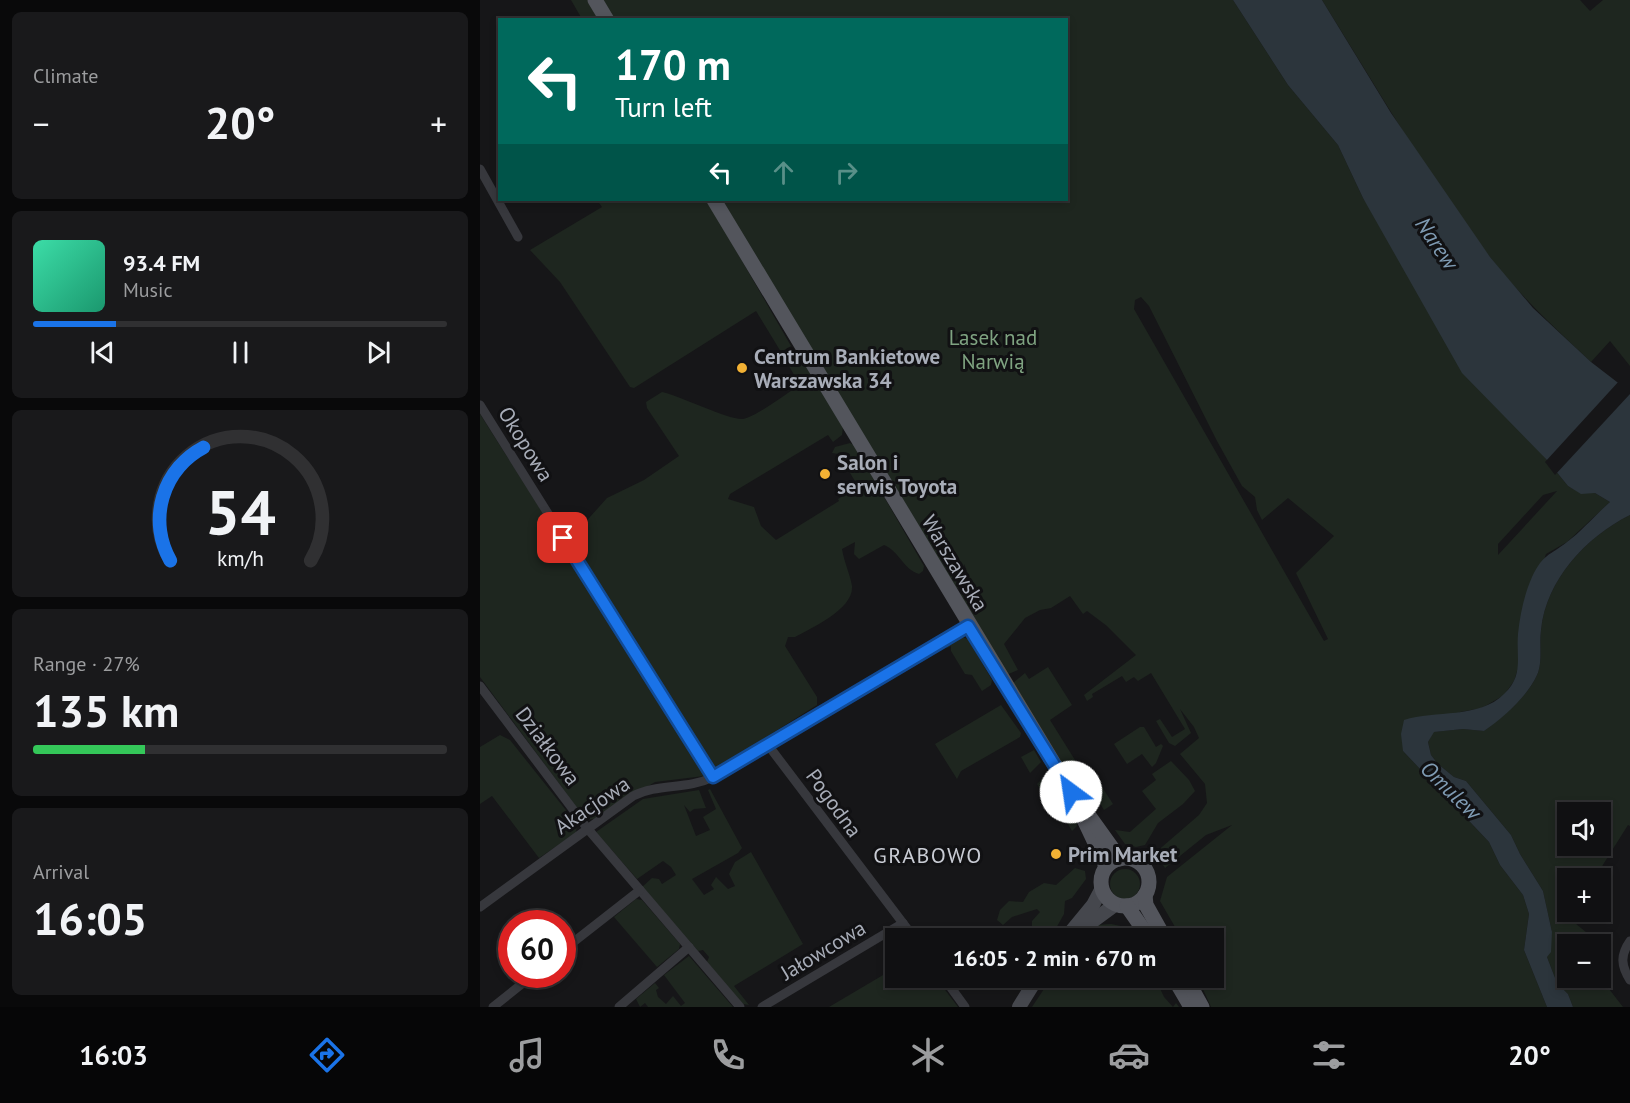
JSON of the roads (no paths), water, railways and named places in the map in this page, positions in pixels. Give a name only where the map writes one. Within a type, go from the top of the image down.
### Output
[{"type":"main road","points":[[595,0],[606,18]]},
{"type":"main road","name":"Warszawska","points":[[715,201],[968,626],[1113,863]]},
{"type":"main road","points":[[1075,928],[1093,905],[1113,863],[1131,859],[1143,867],[1149,881],[1145,895],[1146,904],[1159,928]]},
{"type":"main road","points":[[1102,888],[1106,896],[1121,905],[1141,928]]},
{"type":"main road","points":[[1084,928],[1121,905],[1138,902],[1145,895]]},
{"type":"main road","points":[[1019,1007],[1031,988]]},
{"type":"main road","points":[[1180,988],[1191,1007]]},
{"type":"main road","points":[[1192,988],[1202,1007]]},
{"type":"street","points":[[480,169],[518,237]]},
{"type":"street","name":"Okopowa","points":[[480,405],[713,777]]},
{"type":"street","name":"Akacjowa","points":[[480,907],[587,828],[643,791],[690,784],[713,777],[968,626]]},
{"type":"street","name":"Działkowa","points":[[480,686],[484,698],[587,828],[740,1007]]},
{"type":"street","name":"Pogodna","points":[[768,745],[907,928]]},
{"type":"street","points":[[576,940],[640,890]]},
{"type":"street","name":"Jałowcowa","points":[[762,1007],[903,923]]},
{"type":"street","points":[[1630,941],[1625,949],[1622,963],[1630,980]]},
{"type":"street","points":[[619,1007],[689,948]]},
{"type":"street","points":[[493,1007],[517,988]]},
{"type":"street","points":[[951,988],[965,1007]]},
{"type":"water","points":[[1233,0],[1322,0],[1391,113],[1490,257],[1533,308],[1591,362],[1630,392],[1630,515],[1598,535],[1571,562],[1560,577],[1544,612],[1539,670],[1521,699],[1484,731],[1463,729],[1434,732],[1428,742],[1431,755],[1438,764],[1454,777],[1466,781],[1511,835],[1543,891],[1552,932],[1551,952],[1547,957],[1557,988],[1562,988],[1568,994],[1573,1007],[1547,1007],[1524,950],[1529,914],[1523,895],[1500,865],[1489,842],[1403,751],[1401,734],[1404,720],[1470,711],[1494,702],[1504,694],[1517,673],[1521,612],[1536,569],[1547,556],[1573,538],[1610,502],[1595,493],[1581,494],[1568,486],[1546,459],[1462,373],[1363,198],[1338,145],[1288,85]]},
{"type":"place","name":"Centrum Bankietowe Warszawska 34","points":[[742,368]]},
{"type":"place","name":"Salon i serwis Toyota","points":[[825,474]]},
{"type":"place","name":"Prim Market","points":[[1056,854]]},
{"type":"district","name":"GRABOWO","points":[[928,855]]},
{"type":"water label","name":"Narew","points":[[1437,243]]},
{"type":"water label","name":"Omulew","points":[[1451,790]]},
{"type":"park label","name":"Lasek nad Narwią","points":[[993,349]]}]
